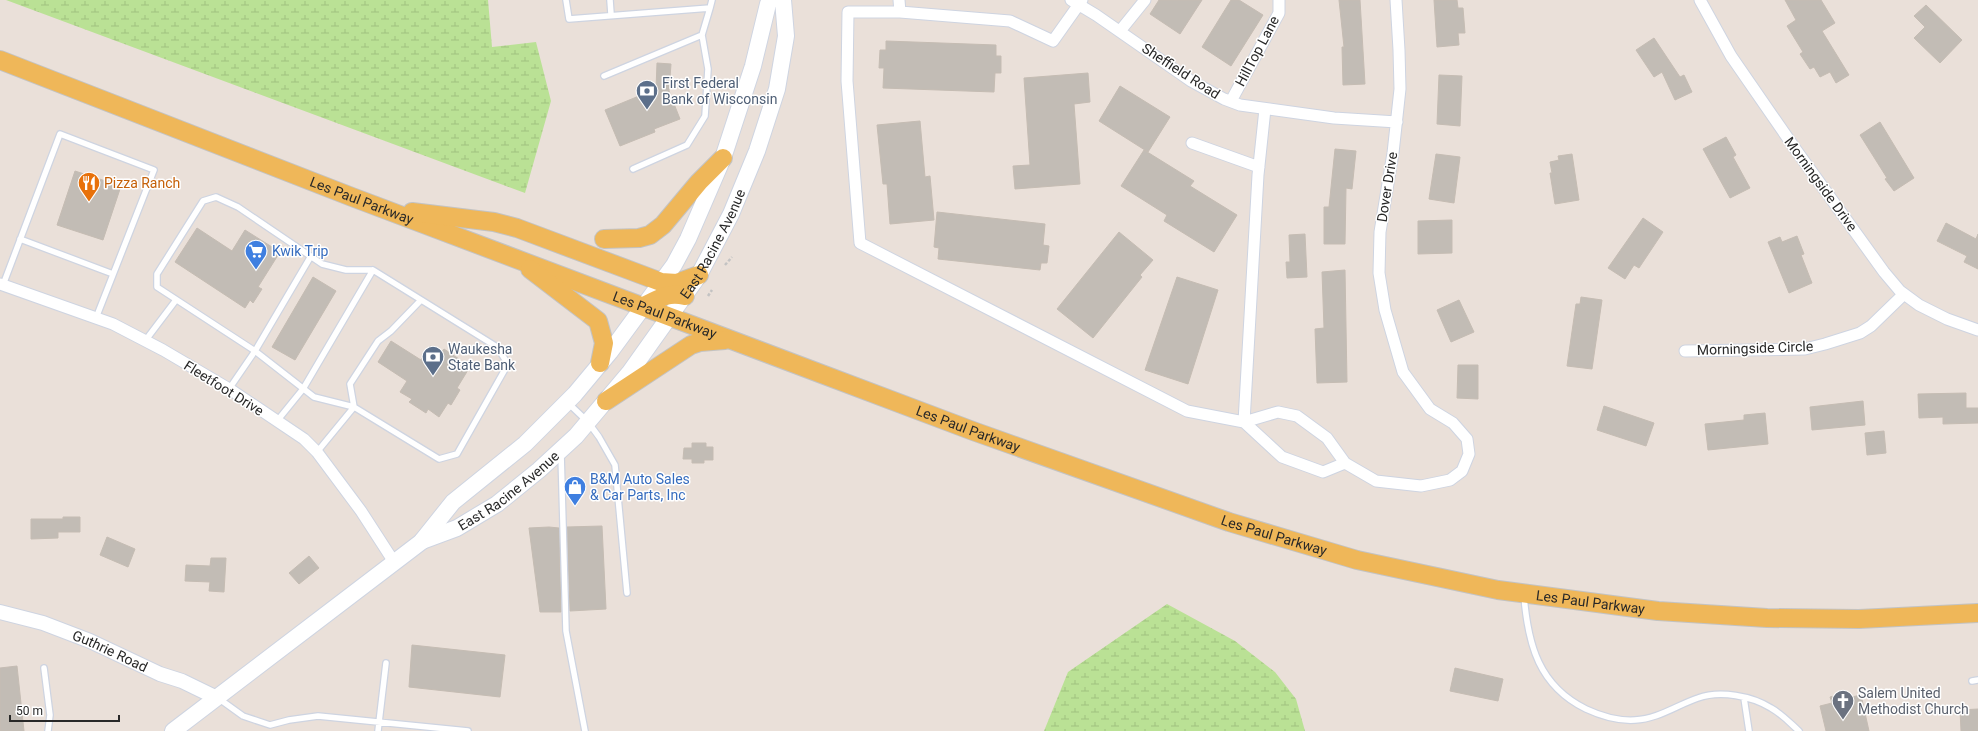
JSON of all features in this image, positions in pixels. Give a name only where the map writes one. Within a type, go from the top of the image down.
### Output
[{"type":"main road","name":"East Racine Avenue","points":[[173,731],[421,542],[453,502],[526,444],[567,402],[600,363],[662,282],[674,265],[688,239],[724,158],[753,66],[768,4],[771,0]]},
{"type":"main road","name":"East Racine Avenue","points":[[421,542],[458,528],[485,512],[540,470],[561,450],[588,422],[630,372],[700,275],[731,214],[757,151],[777,89],[786,36],[783,0]]},
{"type":"main road","name":"Les Paul Parkway","points":[[0,60],[382,208],[972,431],[1229,522],[1373,563],[1524,594],[1658,611],[1767,618],[1860,619],[1978,613]]},
{"type":"main road","points":[[604,239],[639,238],[650,235],[663,225],[699,182],[724,158]]},
{"type":"main road","points":[[382,208],[494,222],[517,228],[662,282],[677,283],[700,275]]},
{"type":"main road","points":[[517,259],[598,322],[604,342],[600,363]]},
{"type":"main road","points":[[644,306],[664,295],[674,294],[685,296]]},
{"type":"main road","points":[[606,401],[691,345],[715,340],[735,341]]},
{"type":"street","points":[[899,0],[900,12]]},
{"type":"street","points":[[1120,31],[1145,0]]},
{"type":"street","name":"HillTop Lane","points":[[1231,102],[1279,14],[1279,0]]},
{"type":"street","name":"Dover Drive","points":[[1345,463],[1376,481],[1421,486],[1450,480],[1462,472],[1469,454],[1467,440],[1453,423],[1430,409],[1403,372],[1385,310],[1379,273],[1380,232],[1397,122],[1400,89],[1396,0]]},
{"type":"street","name":"Morningside Drive","points":[[1700,0],[1731,56],[1796,150],[1884,272],[1904,294],[1919,305],[1947,319],[1978,330]]},
{"type":"street","points":[[1077,1],[1053,41],[1010,21],[900,12],[848,12],[847,81],[860,243],[1187,411],[1244,422],[1278,412],[1298,416],[1326,438],[1345,463],[1323,472],[1282,457],[1244,422]]},
{"type":"street","name":"Sheffield Road","points":[[1077,1],[1191,81],[1231,102],[1264,109],[1334,118],[1397,122]]},
{"type":"street","points":[[1244,422],[1259,167],[1264,109]]},
{"type":"street","points":[[1192,143],[1259,167]]},
{"type":"street","name":"Fleetfoot Drive","points":[[1,284],[113,324],[229,389],[304,439],[317,452],[361,511],[394,562]]},
{"type":"street","name":"Morningside Circle","points":[[1685,351],[1804,349],[1825,344],[1860,333],[1871,326],[1904,294]]},
{"type":"street","name":"Guthrie Road","points":[[0,612],[43,623],[90,641],[160,674],[182,681],[217,698]]},
{"type":"lane","points":[[566,0],[569,19],[611,14],[710,8]]},
{"type":"lane","points":[[610,0],[611,14]]},
{"type":"lane","points":[[633,169],[687,145],[705,116],[708,69],[702,35],[712,0]]},
{"type":"lane","points":[[604,76],[702,35]]},
{"type":"lane","points":[[1,284],[20,239],[60,134],[154,170],[96,318]]},
{"type":"lane","points":[[216,197],[238,207],[322,264],[346,270],[373,270],[497,347],[508,364],[457,454],[438,459],[354,407],[314,398],[255,351],[157,287],[157,274],[203,201],[216,197]]},
{"type":"lane","points":[[20,239],[113,274]]},
{"type":"lane","points":[[229,389],[255,351],[311,256]]},
{"type":"lane","points":[[277,421],[303,389],[373,270]]},
{"type":"lane","points":[[145,341],[176,300]]},
{"type":"lane","points":[[317,452],[354,407],[350,384],[378,341],[391,331],[421,300]]},
{"type":"lane","points":[[567,402],[588,422],[605,445],[615,465],[627,593]]},
{"type":"lane","points":[[561,450],[566,631],[585,731]]},
{"type":"lane","points":[[1524,594],[1530,642],[1539,664],[1553,686],[1570,701],[1594,713],[1615,719],[1636,720],[1655,716],[1699,697],[1720,695],[1744,698],[1771,707],[1799,731]]},
{"type":"lane","points":[[378,731],[386,663]]},
{"type":"lane","points":[[44,668],[50,715],[48,731]]},
{"type":"lane","points":[[217,698],[243,716],[270,725],[290,720],[318,716],[468,731]]},
{"type":"lane","points":[[1744,698],[1749,731]]},
{"type":"path","points":[[725,265],[732,257]]},
{"type":"path","points":[[708,296],[712,290]]},
{"type":"green space","points":[[6,0],[488,0],[492,47],[536,42],[551,101],[525,193]]},
{"type":"green space","points":[[1167,604],[1235,641],[1275,672],[1296,699],[1305,731],[1044,731],[1068,672]]},
{"type":"building","points":[[1159,0],[1202,0],[1180,34],[1150,14]]},
{"type":"building","points":[[1231,0],[1239,0],[1263,15],[1231,66],[1202,47]]},
{"type":"building","points":[[1339,0],[1360,0],[1365,84],[1343,85],[1342,47],[1344,47]]},
{"type":"building","points":[[1434,0],[1457,0],[1458,8],[1463,8],[1465,33],[1458,33],[1459,45],[1437,47]]},
{"type":"building","points":[[1785,0],[1821,0],[1835,23],[1822,31],[1849,75],[1836,83],[1830,72],[1820,77],[1814,67],[1810,69],[1800,54],[1803,52],[1787,26],[1796,20]]},
{"type":"building","points":[[1926,5],[1962,40],[1940,63],[1914,38],[1925,27],[1914,16]]},
{"type":"building","points":[[1654,38],[1680,77],[1684,75],[1692,92],[1675,100],[1662,72],[1654,77],[1636,50]]},
{"type":"building","points":[[886,41],[996,45],[996,56],[1001,56],[1001,73],[995,73],[994,92],[883,88],[884,68],[879,68],[880,50],[886,50]]},
{"type":"building","points":[[657,63],[671,64],[669,91],[680,119],[654,129],[655,132],[620,146],[605,110],[656,89]]},
{"type":"building","points":[[1088,73],[1090,102],[1074,104],[1080,184],[1015,189],[1013,166],[1030,165],[1024,78]]},
{"type":"building","points":[[1439,75],[1462,76],[1460,126],[1437,124]]},
{"type":"building","points":[[1120,86],[1170,117],[1148,152],[1099,121]]},
{"type":"building","points":[[920,121],[925,177],[930,176],[934,220],[890,224],[887,184],[883,184],[877,125]]},
{"type":"building","points":[[1880,122],[1914,178],[1894,191],[1885,179],[1887,178],[1860,135]]},
{"type":"building","points":[[1726,137],[1736,155],[1733,157],[1750,188],[1730,198],[1703,149]]},
{"type":"building","points":[[1335,149],[1356,151],[1352,189],[1346,188],[1345,244],[1324,244],[1324,207],[1329,207]]},
{"type":"building","points":[[1144,150],[1194,181],[1190,186],[1237,215],[1214,252],[1164,221],[1167,215],[1121,186]]},
{"type":"building","points":[[1436,154],[1460,157],[1454,203],[1429,199]]},
{"type":"building","points":[[1572,154],[1579,200],[1555,204],[1550,173],[1552,173],[1550,162],[1559,160],[1558,156]]},
{"type":"building","points":[[75,171],[121,186],[103,240],[57,225]]},
{"type":"building","points":[[937,212],[1045,224],[1043,245],[1049,246],[1047,263],[1041,263],[1040,270],[938,259],[939,248],[934,247]]},
{"type":"building","points":[[1643,218],[1663,232],[1639,268],[1634,265],[1625,279],[1608,268]]},
{"type":"building","points":[[1452,220],[1452,253],[1418,254],[1418,221]]},
{"type":"building","points":[[1946,223],[1976,239],[1978,234],[1978,269],[1964,262],[1967,256],[1937,241]]},
{"type":"building","points":[[197,228],[232,251],[245,230],[280,252],[258,287],[262,289],[253,303],[250,300],[245,308],[175,262]]},
{"type":"building","points":[[1119,232],[1153,260],[1140,275],[1142,277],[1093,338],[1057,309]]},
{"type":"building","points":[[1305,234],[1307,277],[1287,278],[1286,262],[1290,262],[1289,235]]},
{"type":"building","points":[[1797,236],[1804,254],[1801,255],[1812,283],[1789,293],[1768,242],[1780,237],[1782,242]]},
{"type":"building","points":[[1345,270],[1347,382],[1317,383],[1315,329],[1324,328],[1322,272]]},
{"type":"building","points":[[313,277],[336,291],[295,360],[272,347]]},
{"type":"building","points":[[1177,277],[1218,290],[1188,384],[1145,370]]},
{"type":"building","points":[[1581,297],[1602,300],[1592,369],[1567,366],[1576,304],[1580,304]]},
{"type":"building","points":[[1459,300],[1474,332],[1451,342],[1437,310]]},
{"type":"building","points":[[391,341],[421,360],[430,346],[441,353],[444,349],[459,359],[457,363],[468,370],[457,388],[460,390],[451,405],[448,403],[439,417],[428,409],[426,413],[409,402],[412,399],[400,392],[407,381],[378,362]]},
{"type":"building","points":[[1458,365],[1478,365],[1478,399],[1457,398]]},
{"type":"building","points":[[1966,393],[1966,408],[1978,408],[1978,423],[1943,424],[1943,417],[1919,418],[1918,394]]},
{"type":"building","points":[[1863,401],[1865,425],[1812,430],[1810,407]]},
{"type":"building","points":[[1604,406],[1654,423],[1646,446],[1597,430]]},
{"type":"building","points":[[1765,413],[1768,444],[1708,450],[1705,424],[1744,420],[1744,415]]},
{"type":"building","points":[[1884,431],[1886,453],[1867,455],[1865,433]]},
{"type":"building","points":[[692,443],[706,443],[706,447],[713,447],[713,460],[704,460],[704,463],[692,463],[692,459],[683,459],[684,448],[692,448]]},
{"type":"building","points":[[63,517],[80,517],[80,532],[58,532],[58,538],[31,539],[31,519],[63,519]]},
{"type":"building","points":[[602,526],[606,609],[570,611],[567,527]]},
{"type":"building","points":[[529,528],[559,528],[561,612],[540,612]]},
{"type":"building","points":[[107,537],[135,549],[128,567],[100,555]]},
{"type":"building","points":[[309,556],[319,568],[299,584],[289,573]]},
{"type":"building","points":[[211,558],[226,558],[224,592],[209,591],[210,582],[185,581],[186,565],[210,566]]},
{"type":"building","points":[[412,645],[505,655],[500,697],[409,687]]},
{"type":"building","points":[[17,666],[24,731],[0,731],[0,668]]},
{"type":"building","points":[[1455,668],[1503,679],[1498,701],[1450,691]]},
{"type":"building","points":[[1846,693],[1847,698],[1861,695],[1869,731],[1826,731],[1820,706],[1832,703],[1830,697]]},
{"type":"building","points":[[1978,709],[1978,731],[1961,731],[1960,710]]},
{"type":"place","name":"First Federal Bank of Wisconsin","points":[[647,110]]},
{"type":"place","name":"Pizza Ranch","points":[[89,202]]},
{"type":"place","name":"Kwik Trip","points":[[256,270]]},
{"type":"place","name":"Waukesha State Bank","points":[[433,376]]},
{"type":"place","name":"B&M Auto Sales & Car Parts, Inc","points":[[575,506]]},
{"type":"place","name":"Salem United Methodist Church","points":[[1843,720]]}]
